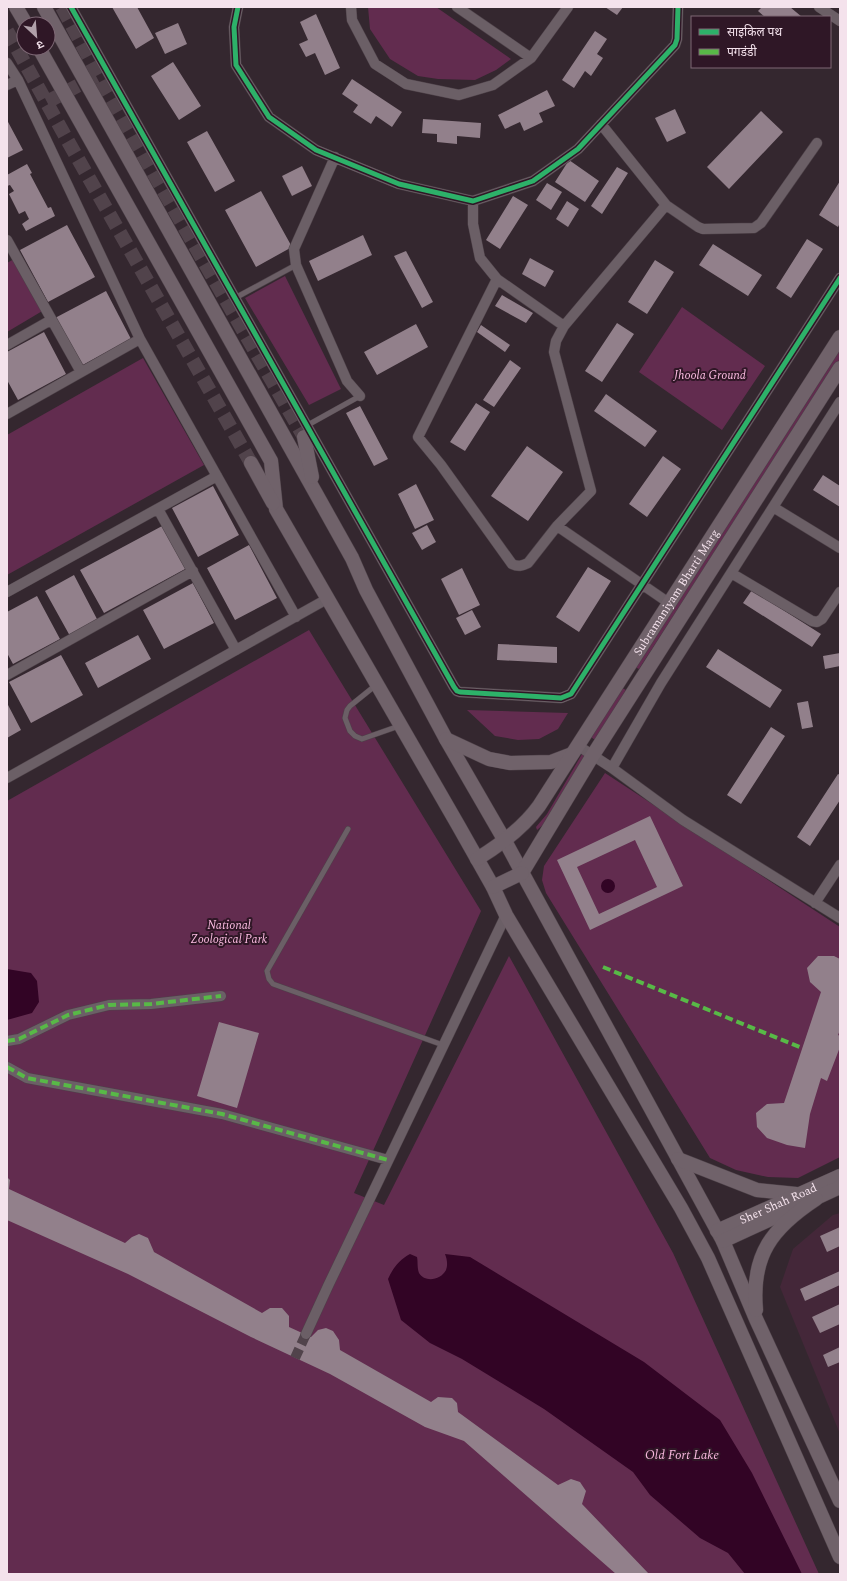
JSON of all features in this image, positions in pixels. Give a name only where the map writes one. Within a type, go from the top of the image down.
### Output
[{"type":"main road","points":[[16,7],[21,16]]},
{"type":"main road","points":[[44,7],[352,558],[366,590],[446,739],[505,841],[720,1236],[756,1319],[840,1501]]},
{"type":"main road","points":[[43,56],[271,461],[276,509]]},
{"type":"main road","name":"Subramaniyam Bharti Marg","points":[[477,859],[505,841],[530,819],[840,337]]},
{"type":"main road","name":"Subramaniyam Bharti Marg","points":[[522,873],[593,755],[840,368]]},
{"type":"main road","points":[[305,431],[315,492]]},
{"type":"main road","points":[[251,463],[327,599],[493,887],[506,915],[681,1208],[708,1258],[840,1557]]},
{"type":"main road","points":[[446,739],[490,759],[510,763],[551,762],[575,750]]},
{"type":"main road","points":[[493,887],[522,873]]},
{"type":"main road","points":[[678,1158],[757,1190],[799,1194]]},
{"type":"main road","name":"Sher Shah Road","points":[[742,1226],[799,1194],[840,1176]]},
{"type":"main road","name":"Sher Shah Road","points":[[720,1236],[742,1226],[816,1199],[840,1188]]},
{"type":"main road","points":[[756,1319],[756,1278],[761,1258],[770,1240],[783,1224],[799,1210],[816,1199]]},
{"type":"street","points":[[71,7],[234,298],[305,431],[457,691],[553,698],[566,697],[570,694],[840,278]]},
{"type":"street","points":[[238,7],[234,27],[236,65],[269,117],[316,150],[335,158],[399,184],[473,201],[533,181],[578,149],[675,45],[678,40],[678,7]]},
{"type":"street","points":[[351,7],[352,20],[375,64],[406,84],[459,95],[493,85],[531,58],[568,7]]},
{"type":"street","points":[[457,7],[531,58]]},
{"type":"street","points":[[819,7],[840,21]]},
{"type":"street","points":[[7,63],[18,80],[140,339],[296,617]]},
{"type":"street","points":[[7,85],[18,80]]},
{"type":"street","points":[[601,124],[666,205],[703,229],[754,228],[761,224],[817,143]]},
{"type":"street","points":[[335,158],[294,249],[296,266],[347,381],[360,396]]},
{"type":"street","points":[[473,201],[473,224],[480,258],[497,279],[564,326]]},
{"type":"street","points":[[497,279],[418,437],[441,465],[512,564],[522,566],[528,563],[557,526],[590,494],[591,491],[554,352],[556,341],[564,326],[666,205]]},
{"type":"street","points":[[7,240],[81,372]]},
{"type":"street","points":[[7,344],[51,320]]},
{"type":"street","points":[[7,414],[140,339]]},
{"type":"street","points":[[612,768],[661,683],[840,402]]},
{"type":"street","points":[[7,592],[217,476]]},
{"type":"street","points":[[773,507],[840,548]]},
{"type":"street","points":[[158,509],[236,650]]},
{"type":"street","points":[[557,526],[668,603]]},
{"type":"street","points":[[7,675],[193,571]]},
{"type":"street","points":[[731,574],[812,621],[817,622],[822,620],[840,592]]},
{"type":"street","points":[[7,778],[327,599]]},
{"type":"street","points":[[575,750],[593,755],[684,820],[840,918]]},
{"type":"street","points":[[815,903],[840,865]]},
{"type":"street","points":[[306,1334],[506,915]]},
{"type":"street","points":[[7,1041],[19,1039],[68,1015],[109,1005],[151,1004],[221,996]]},
{"type":"street","points":[[7,1068],[27,1078],[222,1114],[388,1160]]},
{"type":"lane","points":[[234,298],[296,266]]},
{"type":"lane","points":[[305,431],[360,396]]},
{"type":"lane","points":[[377,685],[347,710],[344,715],[350,731],[354,736],[362,739],[400,725]]},
{"type":"lane","points":[[348,829],[267,971],[269,979],[273,984],[443,1046]]},
{"type":"shaded area","points":[[840,1213],[840,1434],[780,1287],[793,1249],[833,1215]]},
{"type":"green space","points":[[368,7],[436,7],[511,59],[496,70],[475,80],[438,79],[418,76],[390,59],[370,29]]},
{"type":"green space","points":[[14,259],[44,310],[7,332],[7,263]]},
{"type":"green space","points":[[285,276],[341,389],[309,405],[245,298]]},
{"type":"green space","name":"Jhoola Ground","points":[[682,307],[765,366],[722,430],[639,372]]},
{"type":"green space","points":[[840,347],[840,359],[639,669],[635,667]]},
{"type":"green space","points":[[143,358],[204,465],[7,575],[7,435]]},
{"type":"green space","name":"National Zoological Park","points":[[309,630],[481,911],[354,1193],[384,1205],[509,956],[673,1253],[819,1574],[7,1574],[7,801]]},
{"type":"green space","points":[[622,688],[626,690],[595,740],[591,737]]},
{"type":"green space","points":[[467,710],[568,713],[558,729],[539,739],[518,740],[495,736]]},
{"type":"green space","points":[[582,754],[584,757],[544,824],[537,830],[536,827],[547,814]]},
{"type":"green space","points":[[605,773],[840,927],[840,1157],[798,1178],[768,1177],[736,1170],[710,1158],[546,893],[542,880],[544,866]]},
{"type":"water","points":[[608,879],[613,881],[615,886],[613,891],[608,893],[603,891],[601,886],[603,881]]},
{"type":"water","points":[[7,969],[31,973],[37,981],[39,1002],[32,1013],[7,1020]]},
{"type":"water","name":"Old Fort Lake","points":[[410,1254],[417,1257],[419,1273],[425,1278],[429,1279],[441,1276],[446,1270],[447,1262],[445,1254],[470,1257],[644,1362],[720,1420],[752,1473],[802,1574],[745,1574],[728,1553],[700,1538],[650,1495],[633,1472],[544,1409],[462,1359],[430,1343],[401,1320],[388,1279],[397,1265]]},
{"type":"building","points":[[112,7],[137,7],[154,38],[136,49]]},
{"type":"building","points":[[605,7],[623,7],[617,15]]},
{"type":"building","points":[[762,7],[790,7],[801,16],[764,16],[758,11]]},
{"type":"building","points":[[316,14],[340,68],[325,75],[315,53],[306,57],[299,44],[308,40],[300,22]]},
{"type":"building","points":[[178,23],[187,44],[165,54],[155,33]]},
{"type":"building","points":[[595,31],[607,39],[597,54],[603,58],[591,76],[585,71],[574,88],[562,80]]},
{"type":"building","points":[[173,62],[201,106],[179,120],[151,76]]},
{"type":"building","points":[[352,79],[402,112],[392,127],[376,116],[371,124],[353,112],[358,105],[342,94]]},
{"type":"building","points":[[547,90],[555,106],[539,113],[543,122],[524,131],[520,122],[505,129],[498,115]]},
{"type":"building","points":[[675,109],[686,133],[667,142],[655,118]]},
{"type":"building","points":[[761,111],[783,132],[729,189],[707,167]]},
{"type":"building","points":[[423,119],[481,123],[480,138],[457,136],[457,144],[437,142],[437,134],[422,133]]},
{"type":"building","points":[[7,120],[23,150],[7,158]]},
{"type":"building","points":[[207,131],[235,181],[215,192],[187,142]]},
{"type":"building","points":[[569,160],[599,181],[585,202],[555,182]]},
{"type":"building","points":[[27,164],[32,173],[30,174],[48,208],[51,207],[55,216],[26,231],[22,224],[29,219],[25,211],[19,214],[9,194],[14,191],[10,185],[7,186],[7,175]]},
{"type":"building","points":[[302,166],[312,186],[292,196],[282,176]]},
{"type":"building","points":[[617,167],[628,173],[602,214],[591,206]]},
{"type":"building","points":[[840,181],[840,223],[838,227],[819,215]]},
{"type":"building","points":[[547,183],[562,192],[551,210],[536,200]]},
{"type":"building","points":[[261,191],[292,247],[256,267],[225,210]]},
{"type":"building","points":[[513,196],[528,205],[500,249],[486,240]]},
{"type":"building","points":[[567,201],[579,209],[568,227],[556,219]]},
{"type":"building","points":[[67,225],[95,277],[48,302],[20,250]]},
{"type":"building","points":[[363,235],[372,255],[318,281],[309,261]]},
{"type":"building","points":[[807,239],[823,249],[791,298],[776,288]]},
{"type":"building","points":[[713,244],[762,275],[748,296],[699,265]]},
{"type":"building","points":[[406,251],[433,302],[422,308],[394,256]]},
{"type":"building","points":[[530,258],[554,271],[545,287],[522,274]]},
{"type":"building","points":[[655,260],[674,272],[647,314],[628,302]]},
{"type":"building","points":[[106,291],[131,339],[81,366],[55,318]]},
{"type":"building","points":[[502,295],[533,313],[526,323],[495,306]]},
{"type":"building","points":[[617,323],[634,334],[602,382],[585,371]]},
{"type":"building","points":[[416,324],[428,347],[377,375],[364,352]]},
{"type":"building","points":[[481,325],[510,345],[505,352],[477,332]]},
{"type":"building","points":[[44,332],[66,374],[18,400],[7,380],[7,352]]},
{"type":"building","points":[[510,360],[521,368],[494,407],[483,400]]},
{"type":"building","points":[[606,394],[657,431],[645,447],[594,411]]},
{"type":"building","points":[[476,403],[490,412],[465,451],[450,442]]},
{"type":"building","points":[[360,406],[388,459],[374,466],[346,413]]},
{"type":"building","points":[[527,446],[563,472],[528,521],[491,496]]},
{"type":"building","points":[[663,456],[681,469],[647,517],[629,504]]},
{"type":"building","points":[[823,475],[840,486],[840,507],[813,490]]},
{"type":"building","points":[[416,484],[434,520],[415,529],[398,494]]},
{"type":"building","points":[[213,486],[239,535],[198,557],[172,508]]},
{"type":"building","points":[[164,525],[187,568],[104,613],[80,570]]},
{"type":"building","points":[[427,525],[436,542],[422,550],[412,533]]},
{"type":"building","points":[[249,545],[277,598],[235,620],[207,568]]},
{"type":"building","points":[[588,567],[611,581],[579,632],[556,617]]},
{"type":"building","points":[[462,568],[480,605],[459,615],[441,579]]},
{"type":"building","points":[[74,575],[98,621],[70,636],[45,591]]},
{"type":"building","points":[[193,583],[214,623],[164,649],[143,610]]},
{"type":"building","points":[[752,590],[821,634],[812,647],[743,603]]},
{"type":"building","points":[[37,596],[60,639],[13,664],[7,653],[7,612]]},
{"type":"building","points":[[472,610],[481,627],[465,635],[456,618]]},
{"type":"building","points":[[138,635],[151,659],[98,688],[85,663]]},
{"type":"building","points":[[498,644],[557,647],[557,663],[497,660]]},
{"type":"building","points":[[718,649],[782,690],[770,708],[706,667]]},
{"type":"building","points":[[840,653],[840,666],[825,669],[823,656]]},
{"type":"building","points":[[61,655],[83,695],[31,723],[9,682]]},
{"type":"building","points":[[808,701],[813,727],[802,729],[797,703]]},
{"type":"building","points":[[7,703],[21,730],[7,738]]},
{"type":"building","points":[[771,727],[785,736],[741,804],[727,795]]},
{"type":"building","points":[[838,774],[840,775],[840,800],[810,846],[797,837]]},
{"type":"building","points":[[650,816],[683,886],[590,930],[557,860]],"holes":[[[635,840],[657,887],[599,914],[577,867]]]},
{"type":"building","points":[[818,956],[834,956],[840,959],[840,1030],[838,1035],[840,1036],[840,1047],[827,1081],[821,1078],[810,1114],[805,1148],[787,1145],[767,1138],[757,1127],[756,1113],[767,1104],[784,1103],[821,992],[810,982],[807,968]]},
{"type":"building","points":[[219,1022],[259,1033],[237,1108],[197,1096]]},
{"type":"building","points":[[7,1177],[10,1180],[9,1189],[125,1243],[132,1237],[139,1234],[148,1238],[154,1252],[262,1313],[270,1308],[282,1308],[289,1316],[289,1327],[311,1337],[318,1330],[326,1328],[333,1331],[339,1340],[340,1350],[431,1402],[438,1397],[452,1398],[457,1403],[458,1412],[558,1485],[571,1479],[580,1482],[586,1491],[582,1504],[649,1574],[616,1574],[464,1441],[425,1427],[330,1374],[251,1337],[128,1274],[7,1220]]},
{"type":"building","points":[[840,1227],[840,1246],[827,1252],[820,1236]]},
{"type":"building","points":[[840,1271],[840,1285],[805,1301],[800,1289]]},
{"type":"building","points":[[840,1304],[840,1324],[820,1333],[812,1317]]},
{"type":"building","points":[[840,1347],[840,1362],[828,1367],[823,1355]]},
{"type":"tunnel","points":[[62,7],[107,92],[304,437]]},
{"type":"tunnel","points":[[7,31],[251,463]]},
{"type":"tunnel","points":[[47,102],[96,76]]},
{"type":"tunnel","points":[[295,1358],[306,1334]]},
{"type":"marked path","points":[[603,967],[802,1048]]},
{"type":"marked path","points":[[7,1041],[19,1039],[68,1015],[109,1005],[151,1004],[221,996]]},
{"type":"marked path","points":[[7,1067],[27,1078],[222,1114],[388,1160]]},
{"type":"cycle path","points":[[71,7],[457,691],[561,698],[571,694],[840,278]]},
{"type":"cycle path","points":[[238,7],[234,27],[236,65],[269,117],[316,150],[399,184],[473,201],[533,181],[578,149],[675,45],[677,39],[678,7]]}]
